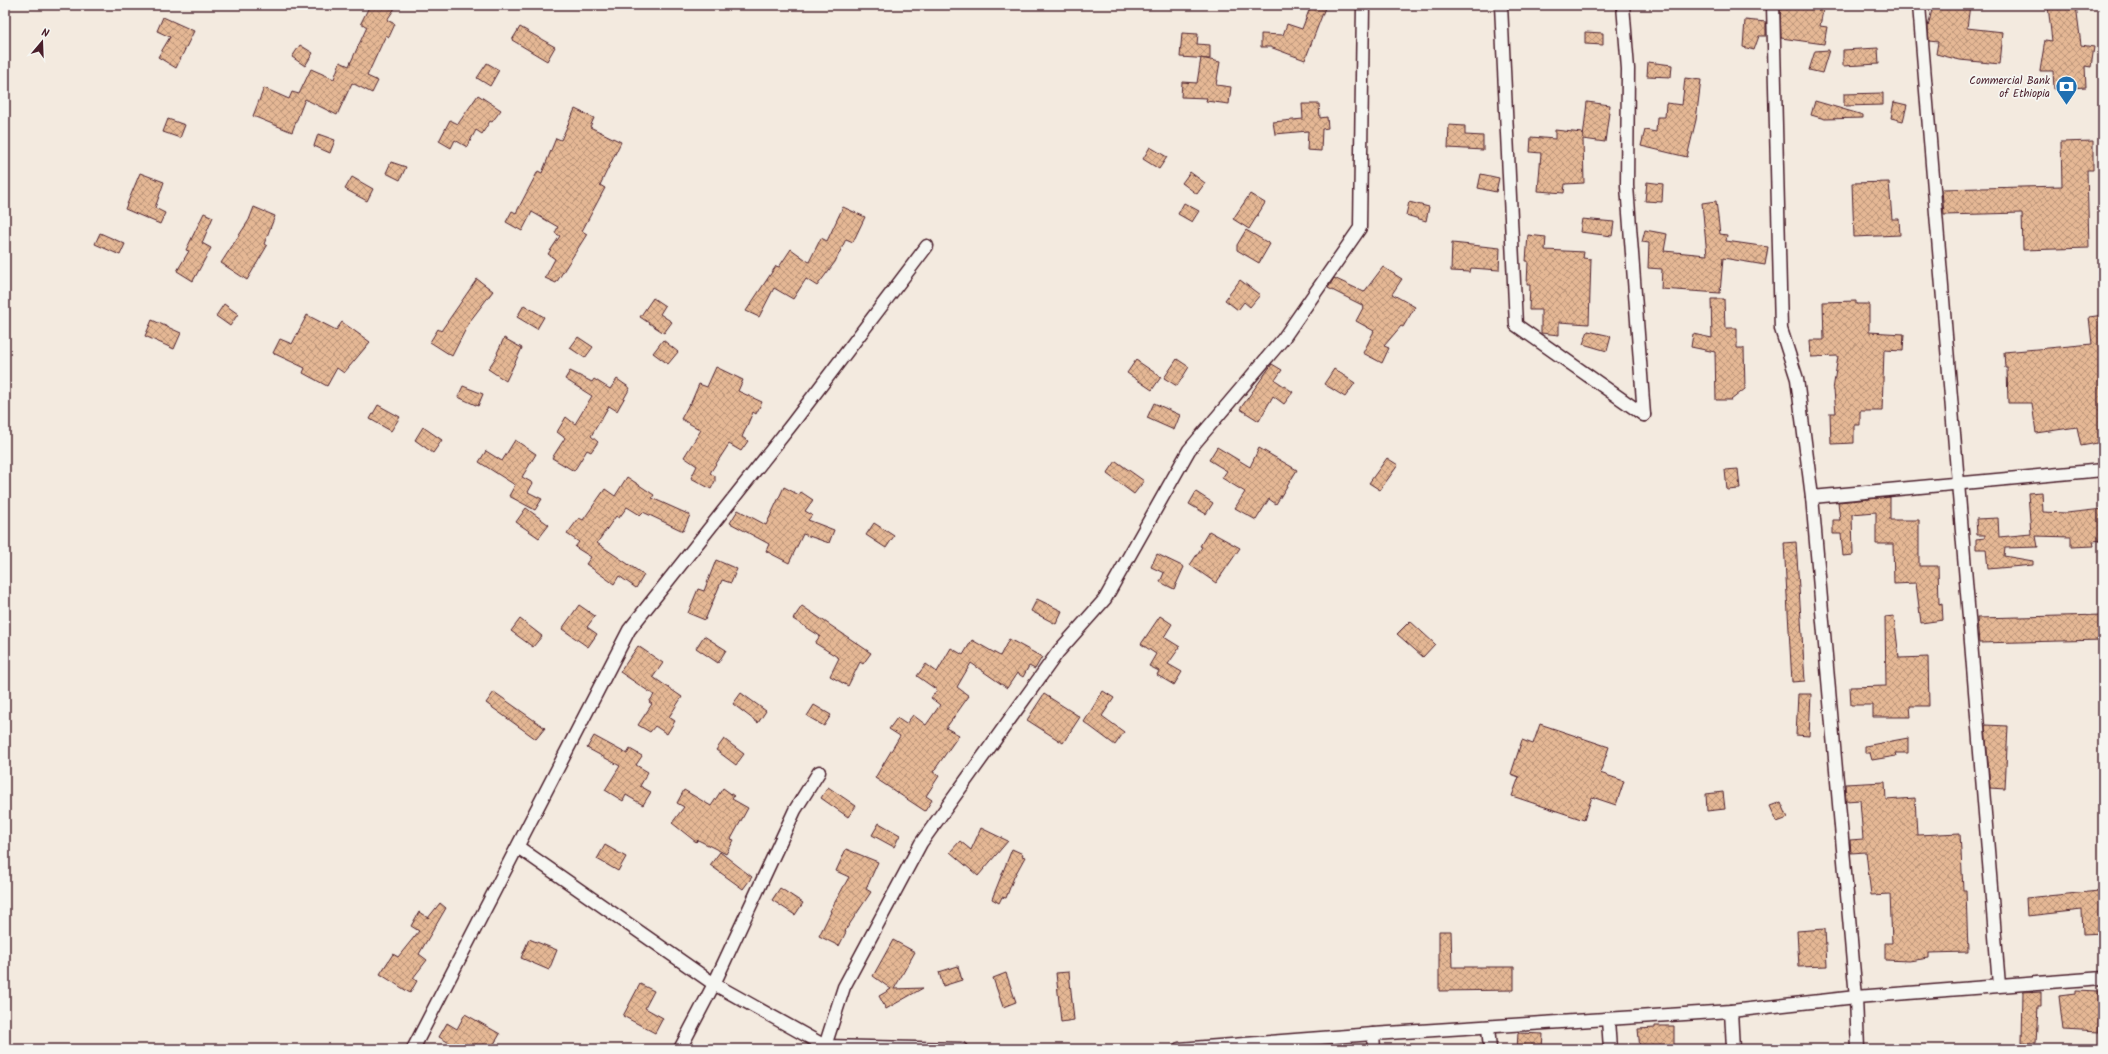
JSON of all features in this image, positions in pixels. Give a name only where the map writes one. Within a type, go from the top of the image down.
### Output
[{"type":"street","points":[[825,1046],[844,988],[921,843],[1058,652],[1105,599],[1189,450],[1283,339],[1360,228],[1363,5]]},
{"type":"street","points":[[1501,5],[1516,325],[1644,415],[1627,186],[1628,68],[1623,5]]},
{"type":"street","points":[[1773,5],[1781,329],[1797,379],[1812,497],[1856,997],[1858,1049]]},
{"type":"street","points":[[1919,5],[1999,985]]},
{"type":"street","points":[[413,1049],[629,630],[792,424],[927,246]]},
{"type":"street","points":[[1812,497],[2103,470]]},
{"type":"street","points":[[680,1049],[714,984],[794,810],[819,772]]},
{"type":"street","points":[[518,847],[714,984],[825,1046],[961,1049]]},
{"type":"street","points":[[1179,1049],[1251,1046],[1373,1034],[1731,1011],[1856,997],[2103,978]]},
{"type":"street","points":[[1731,1011],[1734,1049]]},
{"type":"street","points":[[1608,1020],[1610,1049]]},
{"type":"street","points":[[1488,1027],[1490,1049]]},
{"type":"street","points":[[1373,1034],[1374,1049]]},
{"type":"building","points":[[370,5],[397,5],[387,20],[395,24],[389,37],[386,35],[367,76],[378,81],[372,93],[352,83],[337,115],[305,99],[292,132],[253,116],[264,88],[289,99],[292,92],[299,94],[311,69],[334,79],[340,62],[349,66],[367,27],[361,23]]},
{"type":"building","points":[[1311,5],[1326,5],[1305,60],[1270,47],[1261,47],[1261,34],[1283,35],[1287,24],[1302,29]]},
{"type":"building","points":[[1780,5],[1824,5],[1820,26],[1827,27],[1824,44],[1781,38]]},
{"type":"building","points":[[1933,5],[1970,5],[1967,28],[2003,32],[2000,64],[1960,60],[1936,54],[1938,42],[1929,41],[1928,27]]},
{"type":"building","points":[[2076,5],[2081,45],[2094,47],[2091,67],[2085,66],[2086,87],[2054,89],[2053,71],[2040,71],[2045,40],[2052,41],[2048,6]]},
{"type":"building","points":[[163,17],[194,31],[176,68],[158,57],[170,37],[157,31]]},
{"type":"building","points":[[1745,20],[1766,22],[1766,36],[1759,36],[1754,50],[1743,47]]},
{"type":"building","points":[[520,27],[555,47],[547,61],[512,40]]},
{"type":"building","points":[[1585,32],[1603,33],[1603,45],[1585,44]]},
{"type":"building","points":[[1182,33],[1198,34],[1197,44],[1210,45],[1210,59],[1180,57]]},
{"type":"building","points":[[300,45],[313,53],[305,66],[292,57]]},
{"type":"building","points":[[1878,48],[1879,64],[1843,66],[1843,50]]},
{"type":"building","points":[[1829,50],[1822,73],[1809,70],[1815,51]]},
{"type":"building","points":[[1201,58],[1220,62],[1216,85],[1231,87],[1229,104],[1206,101],[1207,98],[1181,97],[1182,82],[1197,83]]},
{"type":"building","points":[[1648,62],[1672,65],[1671,77],[1647,76]]},
{"type":"building","points":[[487,63],[499,70],[490,86],[477,78]]},
{"type":"building","points":[[1685,78],[1701,80],[1696,120],[1687,157],[1641,146],[1645,130],[1656,132],[1657,117],[1665,117],[1666,103],[1682,105]]},
{"type":"building","points":[[1883,93],[1883,105],[1844,106],[1844,94]]},
{"type":"building","points":[[478,95],[501,110],[492,122],[490,121],[482,134],[476,130],[467,147],[455,140],[451,148],[439,141],[450,120],[458,124]]},
{"type":"building","points":[[1815,101],[1863,115],[1863,118],[1825,119],[1811,115]]},
{"type":"building","points":[[1587,102],[1610,105],[1605,142],[1583,139],[1584,183],[1565,184],[1564,193],[1538,191],[1541,153],[1530,152],[1531,137],[1555,139],[1555,130],[1582,133],[1583,138]]},
{"type":"building","points":[[1894,102],[1907,105],[1903,121],[1891,118]]},
{"type":"building","points":[[1302,104],[1319,104],[1320,118],[1327,117],[1328,128],[1322,129],[1321,151],[1307,150],[1308,131],[1275,134],[1273,122],[1303,119]]},
{"type":"building","points":[[575,109],[594,118],[590,127],[621,142],[600,185],[605,188],[582,231],[587,234],[556,283],[545,278],[555,259],[548,254],[560,236],[555,233],[558,227],[532,212],[522,231],[506,222],[512,211],[516,213],[538,171],[542,173],[556,138],[561,140]]},
{"type":"building","points":[[168,119],[185,125],[180,138],[163,132]]},
{"type":"building","points":[[1449,125],[1465,126],[1465,135],[1483,136],[1483,150],[1448,148]]},
{"type":"building","points":[[318,134],[335,140],[330,153],[314,146]]},
{"type":"building","points":[[2093,141],[2093,170],[2087,170],[2089,248],[2023,250],[2022,213],[1944,215],[1942,189],[2062,186],[2061,142]]},
{"type":"building","points":[[1150,147],[1167,157],[1159,169],[1143,159]]},
{"type":"building","points":[[391,162],[406,167],[400,180],[386,173]]},
{"type":"building","points":[[1190,172],[1205,183],[1197,194],[1182,183]]},
{"type":"building","points":[[140,173],[164,182],[155,208],[165,213],[160,224],[125,209]]},
{"type":"building","points":[[1481,174],[1499,178],[1496,192],[1478,188]]},
{"type":"building","points":[[352,177],[373,189],[367,201],[345,189]]},
{"type":"building","points":[[1647,182],[1663,184],[1662,202],[1645,201]]},
{"type":"building","points":[[1889,182],[1892,219],[1899,219],[1900,235],[1854,237],[1852,183]]},
{"type":"building","points":[[1250,194],[1265,203],[1249,229],[1233,219]]},
{"type":"building","points":[[1716,201],[1720,234],[1727,235],[1726,241],[1768,247],[1765,265],[1723,258],[1720,293],[1661,289],[1662,269],[1648,268],[1649,243],[1642,242],[1645,230],[1667,234],[1664,251],[1707,255],[1702,203]]},
{"type":"building","points":[[1409,202],[1429,207],[1426,221],[1406,215]]},
{"type":"building","points":[[1184,203],[1199,211],[1192,222],[1178,214]]},
{"type":"building","points":[[254,207],[275,216],[264,244],[267,246],[247,280],[221,263],[249,220]]},
{"type":"building","points":[[843,207],[865,217],[853,242],[846,239],[835,262],[817,286],[806,279],[793,299],[774,288],[759,317],[746,311],[776,266],[779,267],[791,249],[809,262],[821,238],[827,241]]},
{"type":"building","points":[[204,213],[213,217],[202,243],[211,248],[193,281],[177,271],[189,251],[186,250]]},
{"type":"building","points":[[1582,219],[1614,222],[1612,236],[1580,232]]},
{"type":"building","points":[[1246,230],[1270,244],[1259,263],[1237,250],[1237,245]]},
{"type":"building","points":[[100,233],[125,244],[120,255],[95,244]]},
{"type":"building","points":[[1528,235],[1546,237],[1545,250],[1584,252],[1583,258],[1591,259],[1589,324],[1559,322],[1559,335],[1541,333],[1541,310],[1529,310],[1530,285],[1527,285],[1528,261],[1526,261]]},
{"type":"building","points":[[1452,243],[1500,248],[1499,270],[1471,268],[1470,272],[1451,271]]},
{"type":"building","points":[[1383,267],[1402,279],[1392,294],[1415,307],[1403,327],[1401,326],[1384,346],[1389,348],[1382,363],[1363,353],[1374,331],[1356,321],[1364,306],[1328,288],[1334,278],[1364,292]]},
{"type":"building","points":[[477,279],[493,291],[470,321],[452,356],[430,342],[438,329],[441,331]]},
{"type":"building","points":[[1240,280],[1260,295],[1250,307],[1244,302],[1238,310],[1225,300]]},
{"type":"building","points":[[653,298],[665,306],[660,314],[672,322],[664,333],[640,317]]},
{"type":"building","points":[[1711,299],[1724,299],[1725,328],[1737,328],[1737,348],[1744,348],[1745,389],[1731,400],[1716,400],[1715,352],[1691,347],[1693,334],[1712,338]]},
{"type":"building","points":[[1856,301],[1856,304],[1869,304],[1869,332],[1904,334],[1903,351],[1884,350],[1882,411],[1860,411],[1860,425],[1854,425],[1854,443],[1831,444],[1830,413],[1836,413],[1833,390],[1838,356],[1811,357],[1810,340],[1824,340],[1823,302]]},
{"type":"building","points":[[224,304],[238,314],[230,326],[216,316]]},
{"type":"building","points":[[524,305],[544,317],[537,329],[517,317]]},
{"type":"building","points":[[307,315],[336,330],[342,322],[370,342],[344,373],[337,368],[327,386],[303,373],[305,368],[273,353],[280,339],[292,344]]},
{"type":"building","points":[[2103,315],[2103,442],[2081,446],[2077,427],[2036,433],[2032,403],[2008,403],[2007,368],[2005,368],[2004,352],[2092,344],[2089,317]]},
{"type":"building","points":[[152,320],[181,333],[174,349],[145,336]]},
{"type":"building","points":[[1588,331],[1611,336],[1607,351],[1583,344]]},
{"type":"building","points":[[578,337],[593,347],[585,358],[570,348]]},
{"type":"building","points":[[504,338],[522,348],[506,381],[488,369],[498,354],[497,353]]},
{"type":"building","points":[[663,340],[678,352],[668,364],[653,353]]},
{"type":"building","points":[[1177,359],[1189,367],[1177,386],[1164,378]]},
{"type":"building","points":[[1136,360],[1161,377],[1152,390],[1127,373]]},
{"type":"building","points":[[1272,364],[1282,370],[1275,380],[1293,392],[1284,404],[1273,396],[1259,421],[1240,409]]},
{"type":"building","points":[[716,367],[743,380],[738,391],[762,402],[756,414],[753,412],[742,437],[748,441],[741,451],[729,444],[710,473],[715,476],[715,481],[711,489],[691,478],[697,466],[684,457],[701,430],[681,419],[689,404],[690,405],[699,384],[707,387]]},
{"type":"building","points":[[1334,369],[1355,383],[1345,397],[1324,384]]},
{"type":"building","points":[[570,371],[592,382],[594,379],[610,389],[617,379],[630,388],[617,411],[609,406],[591,436],[598,442],[591,452],[587,450],[574,471],[552,458],[565,438],[557,432],[566,417],[575,424],[592,396],[565,379]]},
{"type":"building","points":[[463,386],[483,394],[478,406],[458,397]]},
{"type":"building","points":[[1154,403],[1180,415],[1174,430],[1147,418]]},
{"type":"building","points":[[378,405],[400,417],[391,431],[370,419]]},
{"type":"building","points":[[423,427],[442,440],[433,453],[415,440]]},
{"type":"building","points":[[515,440],[536,454],[522,477],[533,483],[528,492],[542,499],[535,510],[509,496],[515,485],[479,462],[486,451],[502,461]]},
{"type":"building","points":[[1217,447],[1250,467],[1259,448],[1297,470],[1276,504],[1269,499],[1256,520],[1235,508],[1245,492],[1222,478],[1227,471],[1209,460]]},
{"type":"building","points":[[1387,458],[1398,465],[1380,490],[1369,483]]},
{"type":"building","points":[[1116,461],[1144,481],[1134,494],[1107,474]]},
{"type":"building","points":[[1738,469],[1740,489],[1727,490],[1725,470]]},
{"type":"building","points":[[627,477],[654,495],[652,498],[690,515],[683,531],[643,512],[640,515],[627,507],[619,518],[616,516],[597,543],[644,575],[636,588],[619,576],[614,584],[586,564],[591,557],[575,547],[579,542],[567,534],[579,518],[583,520],[605,489],[615,496]]},
{"type":"building","points":[[784,487],[799,495],[801,492],[813,500],[805,511],[812,515],[808,520],[834,530],[829,543],[803,534],[789,563],[766,551],[769,544],[730,523],[738,510],[766,525]]},
{"type":"building","points":[[1196,492],[1213,503],[1206,514],[1189,504]]},
{"type":"building","points":[[2042,492],[2043,512],[2066,513],[2103,509],[2103,540],[2093,541],[2094,546],[2071,547],[2071,537],[2036,536],[2038,547],[2005,548],[2004,556],[2033,561],[2033,565],[1988,569],[1986,549],[1976,549],[1976,539],[1985,538],[1985,535],[1977,535],[1976,519],[1998,518],[1999,537],[2031,534],[2028,493]]},
{"type":"building","points":[[1890,497],[1890,520],[1919,520],[1919,566],[1938,566],[1939,604],[1942,603],[1943,620],[1921,623],[1916,583],[1894,584],[1893,544],[1876,544],[1876,512],[1852,514],[1853,555],[1843,556],[1841,534],[1833,534],[1833,520],[1840,520],[1838,502]]},
{"type":"building","points":[[526,508],[549,525],[539,538],[516,522]]},
{"type":"building","points":[[874,523],[894,536],[886,548],[866,535]]},
{"type":"building","points":[[1209,531],[1240,548],[1216,583],[1190,565],[1202,547],[1200,546]]},
{"type":"building","points":[[1796,542],[1805,681],[1792,682],[1784,543]]},
{"type":"building","points":[[1157,554],[1184,567],[1174,589],[1160,582],[1164,573],[1151,567]]},
{"type":"building","points":[[716,560],[737,569],[731,583],[722,580],[705,620],[688,613],[698,589],[704,591]]},
{"type":"building","points":[[1037,599],[1062,611],[1056,624],[1031,611]]},
{"type":"building","points":[[579,605],[595,616],[587,627],[597,634],[588,647],[562,629]]},
{"type":"building","points":[[802,606],[871,653],[863,664],[860,662],[848,686],[830,676],[839,658],[815,643],[820,636],[793,619]]},
{"type":"building","points":[[2103,615],[2103,640],[1979,643],[1977,618]]},
{"type":"building","points":[[1160,616],[1172,624],[1164,637],[1180,647],[1168,664],[1182,672],[1174,685],[1157,675],[1159,671],[1149,666],[1156,654],[1141,644]]},
{"type":"building","points":[[1894,616],[1899,658],[1928,657],[1929,706],[1910,706],[1911,717],[1873,717],[1873,705],[1851,705],[1850,687],[1886,686],[1885,617]]},
{"type":"building","points":[[520,619],[542,636],[533,647],[511,631]]},
{"type":"building","points":[[1410,621],[1435,644],[1423,657],[1397,634]]},
{"type":"building","points":[[704,636],[726,650],[718,663],[696,648]]},
{"type":"building","points":[[1009,639],[1042,657],[1035,669],[1029,666],[1023,677],[1017,673],[1007,688],[971,663],[957,687],[969,696],[946,728],[959,735],[933,772],[939,776],[926,796],[932,800],[925,811],[875,778],[900,736],[889,729],[897,718],[906,724],[913,715],[926,725],[940,705],[931,698],[937,690],[917,676],[926,664],[937,672],[951,648],[963,655],[972,640],[1000,656]]},
{"type":"building","points":[[638,646],[663,663],[653,677],[682,697],[669,717],[675,721],[667,734],[655,726],[650,732],[638,725],[652,704],[649,702],[654,695],[620,672]]},
{"type":"building","points":[[1103,691],[1114,698],[1102,716],[1124,732],[1115,745],[1084,722]]},
{"type":"building","points":[[494,692],[545,728],[536,739],[486,703]]},
{"type":"building","points":[[741,693],[766,711],[758,723],[733,704]]},
{"type":"building","points":[[1044,694],[1080,717],[1063,743],[1027,720]]},
{"type":"building","points":[[1798,694],[1811,694],[1809,736],[1796,735]]},
{"type":"building","points":[[814,705],[831,715],[824,726],[807,716]]},
{"type":"building","points":[[1540,724],[1609,747],[1600,773],[1624,781],[1616,805],[1592,797],[1584,820],[1512,796],[1519,777],[1511,774],[1522,740],[1533,744]]},
{"type":"building","points":[[1985,725],[2008,726],[2005,789],[1990,788]]},
{"type":"building","points":[[594,736],[627,754],[630,749],[642,756],[636,765],[648,772],[640,786],[651,792],[643,805],[626,795],[623,801],[605,790],[620,766],[587,748]]},
{"type":"building","points":[[1908,738],[1908,753],[1895,753],[1896,756],[1872,760],[1870,753],[1865,753],[1865,746]]},
{"type":"building","points":[[724,739],[744,754],[736,765],[716,750]]},
{"type":"building","points":[[1885,782],[1886,800],[1915,798],[1917,835],[1960,833],[1963,890],[1966,890],[1968,952],[1929,953],[1929,958],[1909,961],[1885,960],[1885,943],[1892,943],[1890,894],[1871,895],[1866,852],[1851,853],[1850,840],[1863,839],[1860,800],[1846,801],[1845,784]]},
{"type":"building","points":[[828,787],[856,806],[848,817],[821,798]]},
{"type":"building","points":[[723,788],[734,796],[732,799],[748,808],[731,839],[734,840],[726,854],[698,840],[696,842],[672,823],[684,807],[677,803],[684,790],[711,806]]},
{"type":"building","points":[[1723,792],[1725,809],[1707,811],[1706,794]]},
{"type":"building","points":[[1781,802],[1788,818],[1777,822],[1770,806]]},
{"type":"building","points":[[879,823],[900,835],[894,847],[872,835]]},
{"type":"building","points":[[981,828],[1008,841],[978,876],[950,852],[960,841],[971,850]]},
{"type":"building","points":[[605,845],[626,857],[618,871],[597,859]]},
{"type":"building","points":[[846,849],[878,862],[866,889],[871,892],[845,931],[846,932],[839,946],[819,936],[831,912],[830,911],[849,877],[836,871]]},
{"type":"building","points":[[1012,849],[1023,854],[1022,856],[1025,857],[1014,877],[1006,898],[1002,897],[999,903],[992,899]]},
{"type":"building","points":[[720,852],[752,877],[743,889],[710,865]]},
{"type":"building","points":[[780,888],[803,903],[795,915],[772,900]]},
{"type":"building","points":[[2099,891],[2103,916],[2103,933],[2083,934],[2082,910],[2027,916],[2026,898]]},
{"type":"building","points":[[440,903],[446,908],[419,954],[427,960],[413,978],[417,981],[410,993],[380,974],[393,954],[398,957],[419,931],[411,926],[419,912],[428,918]]},
{"type":"building","points":[[1825,929],[1827,966],[1799,967],[1797,931]]},
{"type":"building","points":[[1439,931],[1451,931],[1452,967],[1514,967],[1514,990],[1439,991]]},
{"type":"building","points":[[529,939],[557,950],[549,970],[521,958]]},
{"type":"building","points":[[893,940],[915,952],[894,989],[923,988],[886,1009],[879,996],[891,989],[873,976]]},
{"type":"building","points":[[958,966],[962,980],[943,986],[939,972]]},
{"type":"building","points":[[1069,972],[1074,1020],[1061,1022],[1056,973]]},
{"type":"building","points":[[1006,973],[1016,1002],[1003,1007],[993,978]]},
{"type":"building","points":[[640,984],[654,991],[645,1008],[663,1018],[655,1033],[623,1016]]},
{"type":"building","points":[[2075,990],[2099,991],[2099,1032],[2063,1030],[2059,996],[2075,994]]},
{"type":"building","points":[[2041,991],[2041,1007],[2038,1007],[2036,1043],[2022,1042],[2023,992]]},
{"type":"building","points":[[465,1014],[500,1034],[491,1049],[460,1049],[439,1037],[447,1023],[457,1029]]},
{"type":"building","points":[[1655,1026],[1674,1026],[1674,1049],[1640,1049],[1638,1029],[1655,1028]]},
{"type":"building","points":[[1518,1033],[1543,1034],[1542,1049],[1517,1049]]},
{"type":"place","name":"Commercial Bank of Ethiopia","points":[[2066,106]]}]
